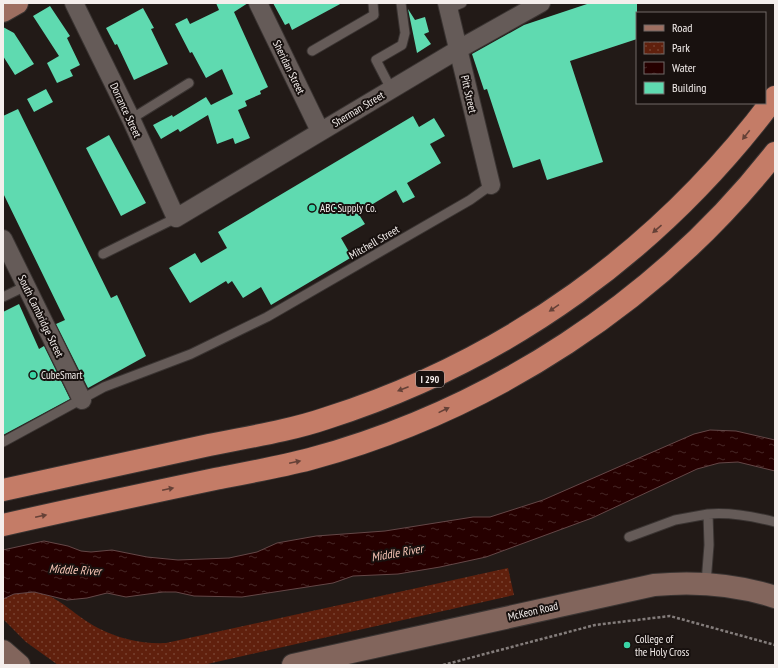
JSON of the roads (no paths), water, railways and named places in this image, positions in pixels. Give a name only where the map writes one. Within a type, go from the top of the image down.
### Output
[{"type":"highway","name":"I 290","points":[[3,490],[326,418],[422,382],[455,367],[521,330],[591,283],[628,254],[666,221],[734,149],[773,101]]},
{"type":"highway","points":[[3,525],[310,459],[392,432],[462,401],[514,375],[556,350],[631,296],[694,243],[724,214],[775,153]]},
{"type":"main road","points":[[3,11],[17,3]]},
{"type":"main road","name":"McKeon Road","points":[[293,665],[635,588],[672,583],[706,583],[743,588],[775,597]]},
{"type":"main road","points":[[3,651],[19,665]]},
{"type":"street","name":"Dorrance Street","points":[[74,3],[131,118],[176,218]]},
{"type":"street","name":"Sheridan Street","points":[[258,3],[320,131]]},
{"type":"street","name":"Pitt Street","points":[[452,5],[459,49],[491,185]]},
{"type":"street","name":"Sherman Street","points":[[176,218],[530,6]]},
{"type":"street","name":"South Cambridge Street","points":[[3,239],[82,400]]},
{"type":"lane","points":[[312,51],[374,15],[373,3]]},
{"type":"lane","points":[[391,89],[376,60],[402,45],[405,33],[401,3]]},
{"type":"lane","points":[[131,118],[189,83]]},
{"type":"lane","name":"Mitchell Street","points":[[82,400],[104,387],[192,354],[267,317],[470,200],[491,185]]},
{"type":"lane","points":[[103,254],[176,218]]},
{"type":"lane","points":[[3,297],[26,286]]},
{"type":"lane","points":[[3,442],[82,400]]},
{"type":"lane","points":[[629,537],[676,520],[708,514],[727,513],[755,517],[775,522]]},
{"type":"lane","points":[[706,583],[709,545],[708,514]]},
{"type":"water","name":"Middle River","points":[[710,430],[736,431],[775,440],[775,471],[738,462],[719,463],[697,469],[592,518],[486,557],[398,574],[353,576],[333,583],[242,597],[194,596],[176,592],[163,592],[126,597],[107,593],[87,598],[67,600],[34,592],[14,594],[3,599],[3,550],[44,541],[68,546],[81,551],[91,552],[112,550],[147,557],[178,560],[229,558],[257,552],[277,543],[316,536],[385,531],[473,517],[490,517],[543,500],[694,434]]},
{"type":"place","name":"ABC Supply Co.","points":[[312,208]]},
{"type":"place","name":"CubeSmart","points":[[33,375]]},
{"type":"place","name":"College of the Holy Cross","points":[[627,645]]}]
